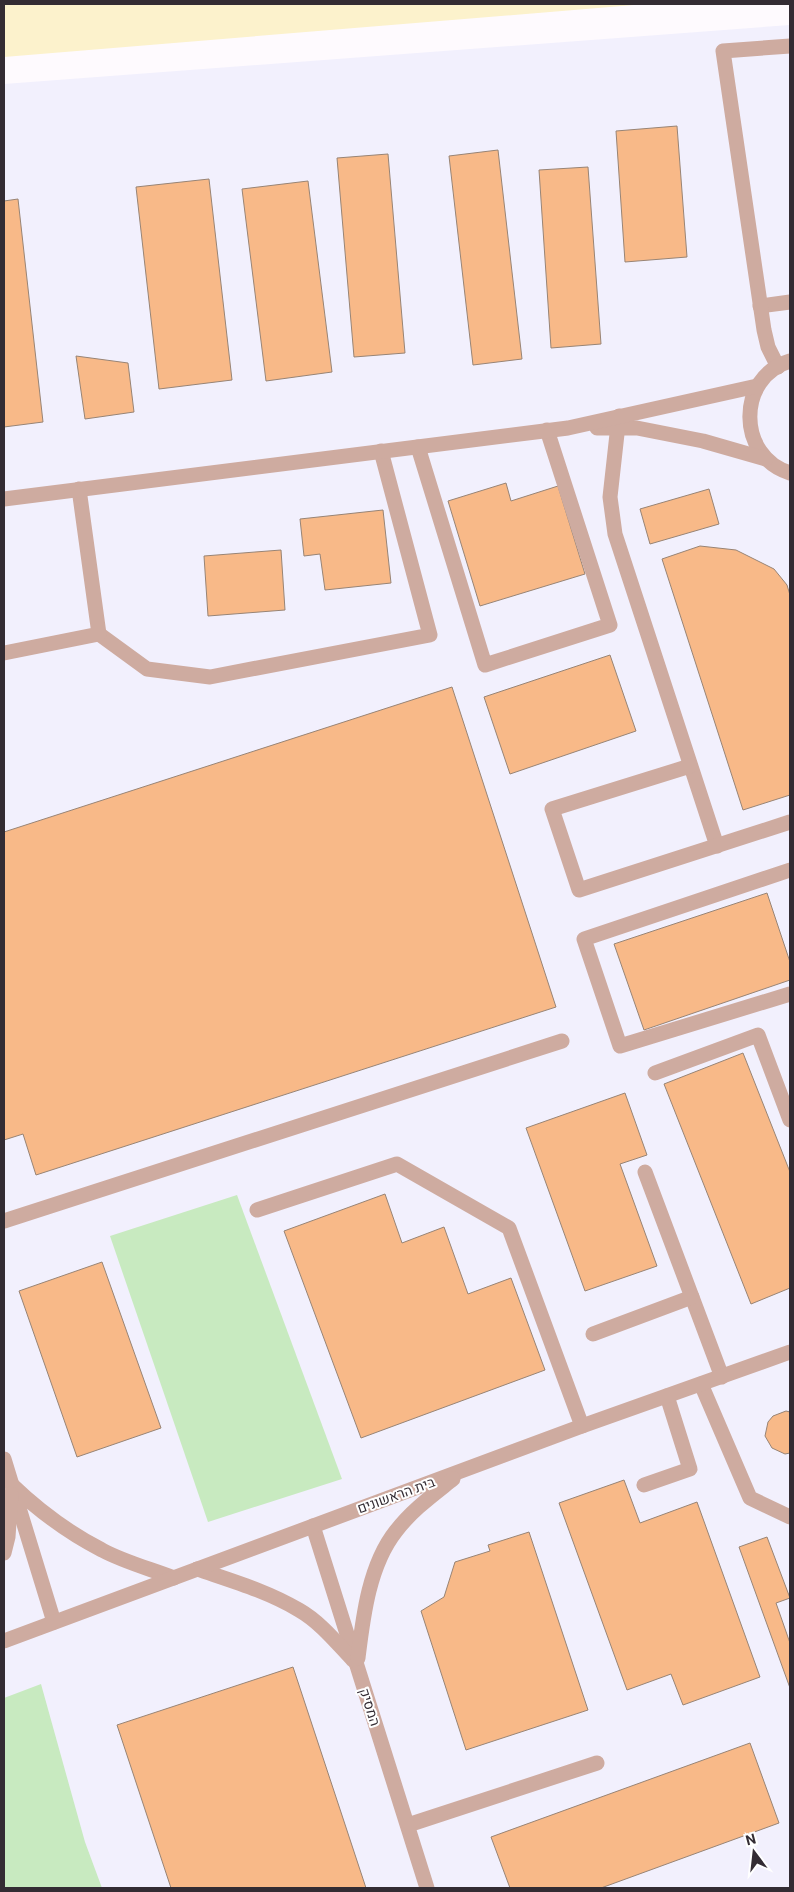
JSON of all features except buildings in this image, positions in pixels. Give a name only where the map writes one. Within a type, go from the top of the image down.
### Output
[{"type":"street","points":[[787,474],[766,459],[754,444],[749,425],[750,405],[757,386],[770,372],[784,364],[768,348],[760,306],[723,51],[790,46]]},
{"type":"street","points":[[760,306],[790,302]]},
{"type":"street","points":[[4,499],[617,422],[757,386]]},
{"type":"street","points":[[617,422],[637,428],[703,441],[766,459]]},
{"type":"street","points":[[617,422],[610,498],[615,534],[717,846]]},
{"type":"street","points":[[418,447],[485,665],[610,625],[546,430]]},
{"type":"street","points":[[79,489],[99,634],[147,669],[210,677],[430,635],[381,451]]},
{"type":"street","points":[[4,653],[99,634]]},
{"type":"street","points":[[690,766],[552,809],[579,890],[790,822]]},
{"type":"street","points":[[790,870],[584,939],[620,1046],[790,994]]},
{"type":"street","points":[[655,1073],[758,1035],[790,1120]]},
{"type":"street","points":[[4,1221],[562,1041]]},
{"type":"street","points":[[256,1210],[397,1164],[509,1228],[582,1426]]},
{"type":"street","points":[[645,1172],[722,1377]]},
{"type":"street","points":[[593,1334],[692,1297]]},
{"type":"street","name":"בית הראשונים","points":[[4,1641],[582,1426],[790,1352]]},
{"type":"street","points":[[701,1384],[750,1498],[790,1517]]},
{"type":"street","points":[[644,1485],[690,1469],[667,1396]]},
{"type":"street","points":[[4,1459],[54,1622]]},
{"type":"street","points":[[357,1665],[366,1603],[376,1569],[395,1532],[418,1507],[465,1470]]},
{"type":"street","points":[[4,1553],[8,1537],[12,1485]]},
{"type":"street","points":[[12,1485],[34,1506],[66,1529],[104,1551],[174,1578]]},
{"type":"street","name":"המסיק","points":[[313,1526],[427,1888]]},
{"type":"street","points":[[198,1569],[253,1588],[299,1610],[328,1634],[357,1665]]},
{"type":"street","points":[[408,1825],[597,1763]]},
{"type":"shaded area","points":[[790,25],[790,1888],[4,1888],[4,84]]},
{"type":"green space","points":[[237,1195],[342,1479],[208,1522],[110,1236]]},
{"type":"green space","points":[[41,1684],[85,1842],[102,1888],[4,1888],[4,1698]]},
{"type":"sand","points":[[4,4],[646,4],[4,57]]}]
